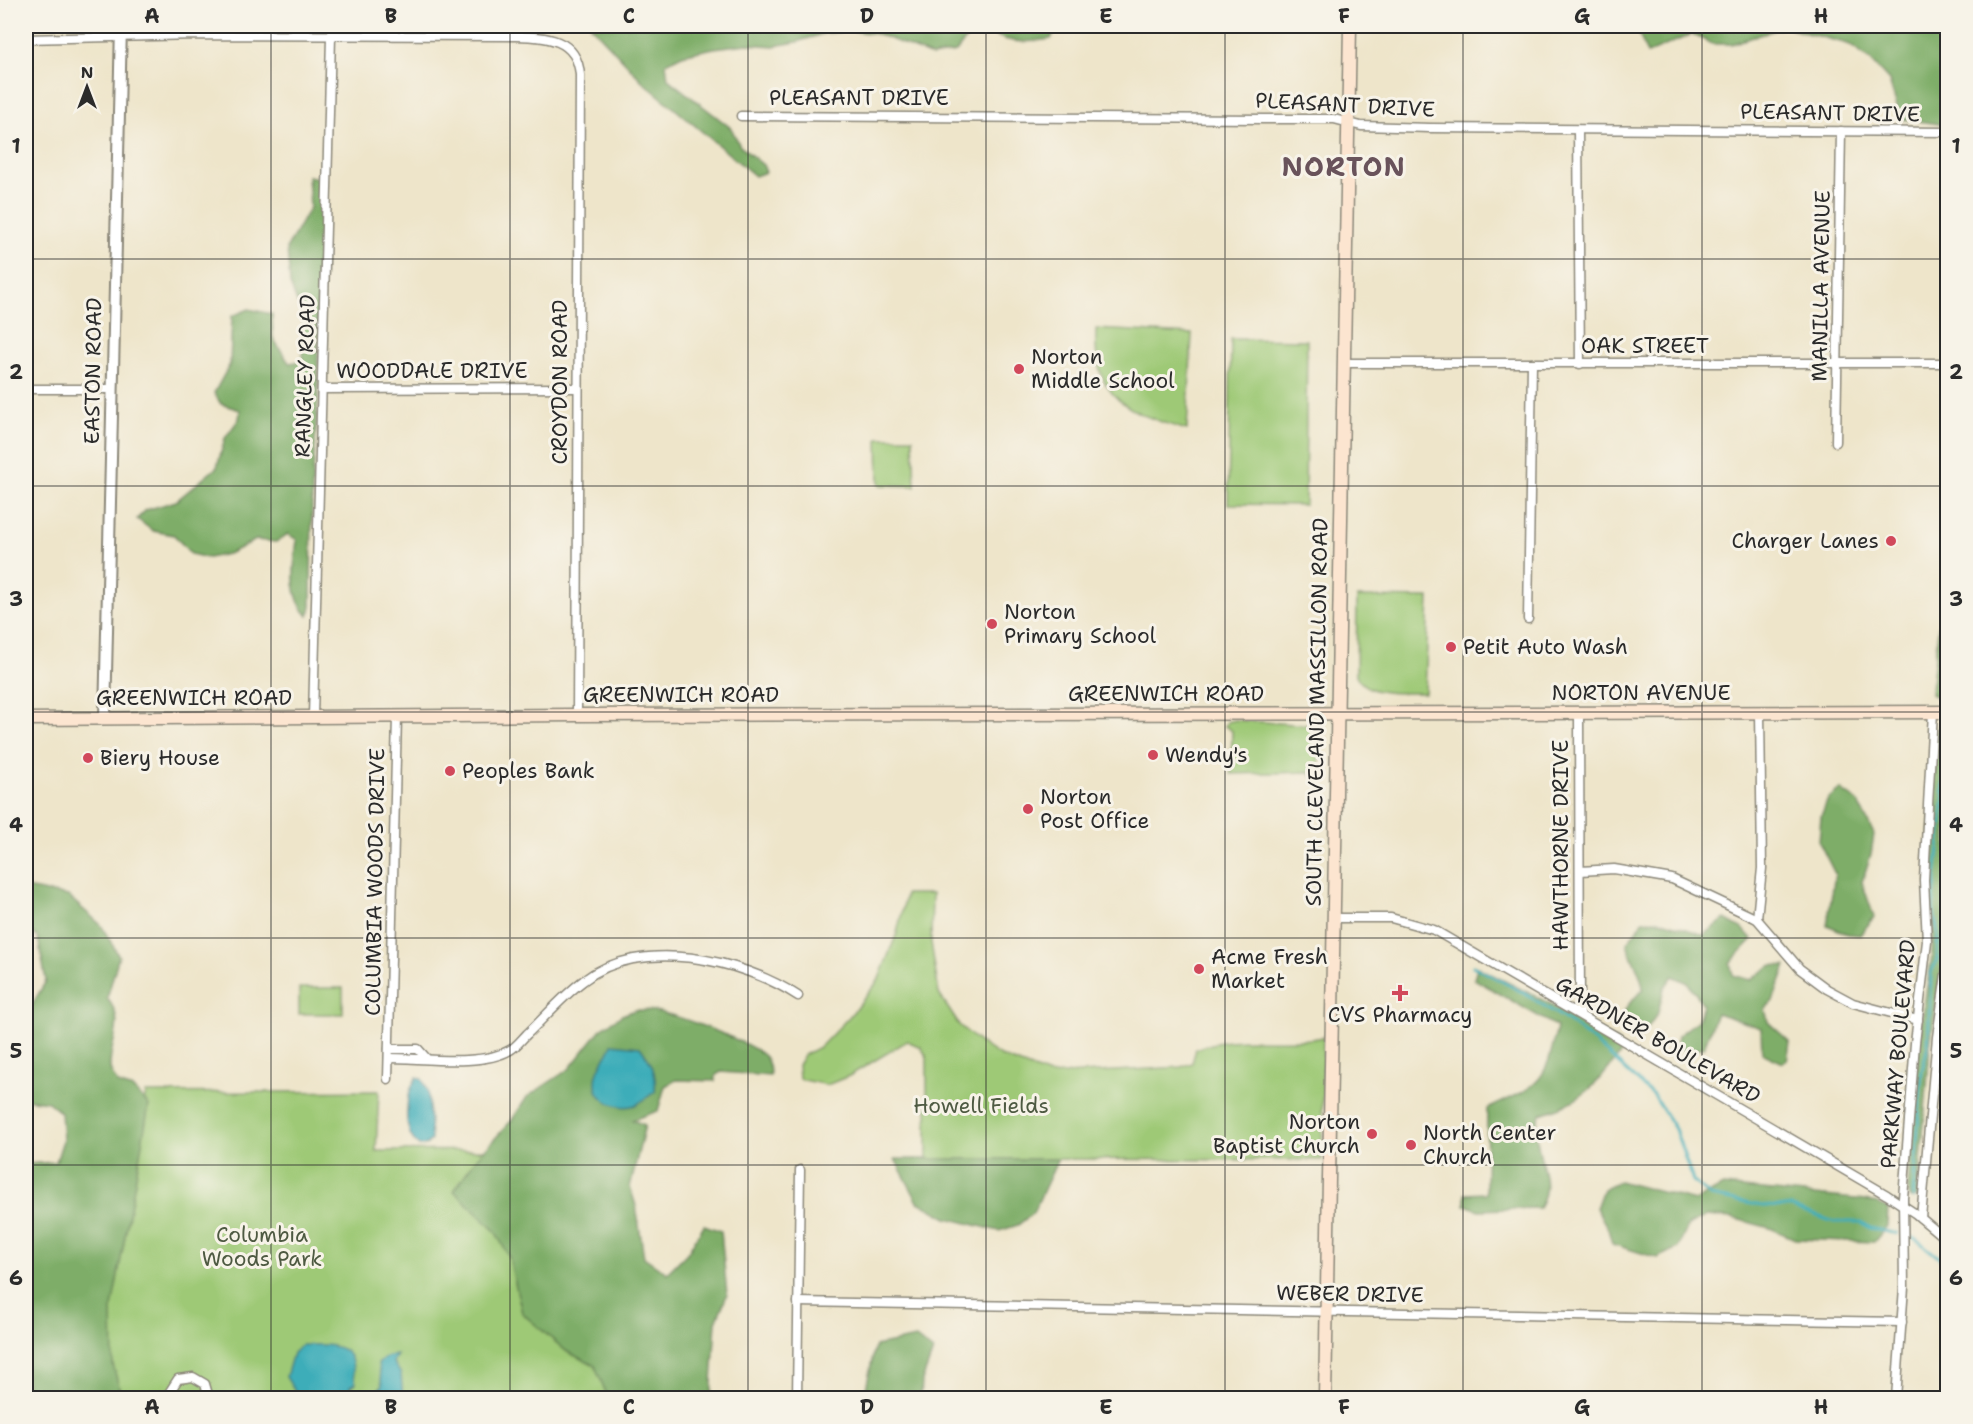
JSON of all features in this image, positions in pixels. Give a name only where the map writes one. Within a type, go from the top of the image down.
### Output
[{"type":"main road","name":"SOUTH CLEVELAND MASSILLON ROAD","points":[[1325,1398],[1350,26]]},
{"type":"main road","name":"NORTON AVENUE","points":[[1336,713],[1947,712]]},
{"type":"main road","name":"GREENWICH ROAD","points":[[26,719],[1336,713]]},
{"type":"street","name":"EASTON ROAD","points":[[105,718],[121,26]]},
{"type":"street","points":[[26,39],[197,35],[331,37]]},
{"type":"street","name":"CROYDON ROAD","points":[[331,37],[545,37],[559,41],[573,51],[580,75],[577,715]]},
{"type":"street","name":"RANGLEY ROAD","points":[[313,717],[331,37]]},
{"type":"street","name":"PLEASANT DRIVE","points":[[741,116],[1264,118],[1334,120],[1375,127],[1947,132]]},
{"type":"street","points":[[1578,130],[1580,364]]},
{"type":"street","name":"MANILLA AVENUE","points":[[1836,441],[1841,131]]},
{"type":"street","name":"OAK STREET","points":[[1343,363],[1947,363]]},
{"type":"street","points":[[1528,619],[1532,363]]},
{"type":"street","name":"WOODDALE DRIVE","points":[[323,389],[578,388]]},
{"type":"street","points":[[26,389],[112,390]]},
{"type":"street","name":"HAWTHORNE DRIVE","points":[[1579,712],[1580,1014]]},
{"type":"street","points":[[1757,920],[1762,868],[1760,712]]},
{"type":"street","name":"PARKWAY BOULEVARD","points":[[1896,1398],[1902,1322],[1903,1205],[1918,1020],[1927,941],[1924,880],[1933,712]]},
{"type":"street","name":"COLUMBIA WOODS DRIVE","points":[[388,1079],[397,717]]},
{"type":"street","points":[[1580,871],[1614,869],[1672,879],[1757,920],[1800,969],[1827,989],[1853,1003],[1918,1020]]},
{"type":"street","name":"GARDNER BOULEVARD","points":[[1333,918],[1387,918],[1426,927],[1580,1014],[1903,1205],[1947,1241]]},
{"type":"street","points":[[389,1054],[418,1049],[426,1058],[483,1059],[511,1050],[583,981],[602,969],[629,959],[715,960],[751,971],[798,996]]},
{"type":"street","name":"PARKWAY BOULEVARD","points":[[1921,1218],[1928,1130],[1947,961]]},
{"type":"street","points":[[796,1398],[800,1170]]},
{"type":"street","name":"WEBER DRIVE","points":[[798,1302],[1902,1322]]},
{"type":"street","points":[[171,1398],[169,1393],[178,1379],[193,1377],[205,1384],[209,1398]]},
{"type":"green space","points":[[591,26],[1057,26],[1051,39],[1027,42],[1010,41],[987,32],[972,31],[956,52],[932,56],[878,34],[854,31],[825,33],[797,42],[774,46],[747,44],[714,48],[682,55],[666,63],[668,79],[731,128],[740,146],[763,165],[766,172],[755,176],[644,83]]},
{"type":"green space","points":[[1636,26],[1947,26],[1947,63],[1942,65],[1941,106],[1947,125],[1901,119],[1889,81],[1870,60],[1848,44],[1784,27],[1731,44],[1712,44],[1692,34],[1647,54]]},
{"type":"green space","points":[[308,176],[325,179],[318,318],[318,400],[312,490],[311,607],[308,616],[297,599],[295,590],[297,540],[288,534],[276,542],[256,540],[228,554],[208,558],[191,554],[174,535],[153,531],[137,519],[146,510],[176,501],[217,467],[225,438],[239,419],[240,410],[221,404],[214,393],[230,364],[232,316],[249,309],[272,314],[273,338],[289,363],[302,361],[303,317],[290,284],[287,248],[310,207]]},
{"type":"green space","points":[[1096,329],[1192,334],[1187,430],[1148,417],[1118,399],[1100,372],[1096,353]]},
{"type":"green space","points":[[1231,339],[1307,340],[1305,505],[1228,504]]},
{"type":"green space","points":[[878,438],[913,438],[915,486],[879,485]]},
{"type":"green space","points":[[1947,548],[1948,693],[1941,699],[1931,694]]},
{"type":"green space","points":[[1357,597],[1429,598],[1425,693],[1377,691],[1361,682],[1356,675]]},
{"type":"green space","points":[[1235,720],[1307,725],[1319,743],[1319,778],[1313,778],[1309,772],[1231,774],[1232,731],[1225,726],[1227,722]]},
{"type":"green space","points":[[1947,724],[1947,932],[1930,1047],[1918,1197],[1910,1198],[1908,1189],[1917,1049],[1932,956],[1933,917],[1928,898],[1928,873],[1936,733],[1939,725]]},
{"type":"green space","points":[[1840,789],[1858,802],[1874,834],[1871,854],[1862,882],[1874,917],[1860,935],[1848,934],[1827,925],[1835,874],[1819,842],[1821,816],[1828,799]]},
{"type":"green space","points":[[26,888],[68,896],[101,925],[119,956],[107,998],[113,1007],[117,1023],[110,1069],[118,1084],[133,1089],[149,1105],[112,1308],[113,1365],[122,1398],[26,1398],[26,1164],[56,1162],[63,1140],[61,1113],[48,1102],[26,1099],[26,1015],[46,981],[38,938],[26,927]]},
{"type":"green space","name":"Howell Fields","points":[[906,894],[932,894],[931,942],[939,994],[959,1025],[1000,1056],[1049,1075],[1181,1067],[1192,1063],[1196,1049],[1212,1044],[1227,1041],[1323,1037],[1322,1160],[1003,1159],[1002,1162],[978,1159],[927,1160],[927,1057],[921,1047],[907,1041],[849,1076],[827,1085],[799,1079],[798,1065],[804,1055],[821,1046],[849,1017],[878,981],[897,933]]},
{"type":"green space","points":[[1725,919],[1741,928],[1753,939],[1730,963],[1733,975],[1750,980],[1772,965],[1786,966],[1773,1001],[1765,1009],[1768,1022],[1790,1042],[1787,1060],[1783,1063],[1762,1053],[1761,1028],[1717,1013],[1704,1047],[1689,1051],[1676,1047],[1678,1036],[1698,1020],[1703,1004],[1688,983],[1673,976],[1664,988],[1658,1013],[1641,1037],[1628,1032],[1619,1021],[1628,1005],[1643,989],[1641,977],[1627,943],[1643,921],[1660,920],[1704,935]]},
{"type":"green space","points":[[1477,967],[1547,1002],[1618,1042],[1621,1053],[1604,1075],[1577,1099],[1540,1114],[1537,1137],[1546,1185],[1539,1208],[1479,1210],[1465,1205],[1465,1194],[1486,1193],[1487,1109],[1529,1088],[1537,1081],[1548,1061],[1557,1027],[1474,979]]},
{"type":"green space","points":[[299,988],[343,988],[343,1014],[299,1014]]},
{"type":"green space","points":[[635,1010],[664,1013],[731,1037],[759,1052],[766,1058],[769,1067],[770,1076],[721,1072],[716,1075],[715,1081],[676,1080],[665,1086],[658,1111],[632,1120],[645,1125],[630,1187],[636,1206],[644,1257],[667,1273],[687,1253],[704,1225],[721,1231],[727,1295],[716,1322],[711,1398],[608,1398],[595,1366],[566,1351],[522,1313],[509,1257],[495,1231],[454,1191],[475,1160],[512,1120],[527,1097],[569,1069],[601,1029],[622,1015]]},
{"type":"green space","name":"Columbia Woods Park","points":[[379,1091],[376,1151],[498,1150],[607,1363],[609,1398],[122,1398],[103,1358],[104,1256],[146,1093]]},
{"type":"green space","points":[[895,1159],[1058,1159],[1033,1213],[1018,1225],[999,1231],[947,1218],[918,1202]]},
{"type":"green space","points":[[1619,1181],[1695,1201],[1723,1186],[1866,1200],[1888,1208],[1887,1226],[1874,1242],[1795,1239],[1770,1228],[1732,1218],[1706,1216],[1688,1226],[1678,1248],[1657,1258],[1612,1244],[1608,1229],[1596,1208],[1603,1189]]},
{"type":"green space","points":[[916,1338],[933,1351],[922,1381],[921,1398],[864,1398],[875,1346]]},
{"type":"water","points":[[612,1044],[640,1047],[653,1068],[655,1092],[629,1107],[610,1103],[597,1089],[598,1072]]},
{"type":"water","points":[[417,1077],[422,1079],[428,1091],[431,1140],[425,1146],[419,1146],[413,1139],[407,1122],[410,1093]]},
{"type":"water","points":[[302,1345],[322,1345],[343,1350],[351,1359],[356,1383],[350,1386],[350,1391],[375,1395],[382,1385],[378,1364],[386,1357],[397,1355],[393,1362],[401,1374],[403,1398],[299,1398],[286,1377],[293,1353]]},
{"type":"waterway","points":[[1945,703],[1948,672]]},
{"type":"waterway","points":[[1913,1198],[1922,1070],[1928,1046],[1931,973],[1937,959],[1938,935],[1933,908],[1943,807],[1946,721]]},
{"type":"waterway","points":[[1473,966],[1524,993],[1565,1019],[1596,1043],[1654,1096],[1675,1129],[1693,1181],[1710,1196],[1762,1206],[1792,1207],[1834,1222],[1862,1222],[1870,1228],[1898,1234]]},
{"type":"waterway","points":[[1909,1237],[1916,1239],[1948,1265]]},
{"type":"place","name":"Norton Middle School","points":[[1019,369]]},
{"type":"place","name":"Charger Lanes","points":[[1891,541]]},
{"type":"place","name":"Norton Primary School","points":[[992,624]]},
{"type":"place","name":"Petit Auto Wash","points":[[1451,647]]},
{"type":"place","name":"Wendy's","points":[[1153,755]]},
{"type":"place","name":"Biery House","points":[[88,758]]},
{"type":"place","name":"Peoples Bank","points":[[450,771]]},
{"type":"place","name":"Norton Post Office","points":[[1028,809]]},
{"type":"place","name":"Acme Fresh Market","points":[[1199,969]]},
{"type":"place","name":"CVS Pharmacy","points":[[1400,993]]},
{"type":"place","name":"Norton Baptist Church","points":[[1372,1134]]},
{"type":"place","name":"North Center Church","points":[[1411,1145]]},
{"type":"district","name":"NORTON","points":[[1344,167]]}]
